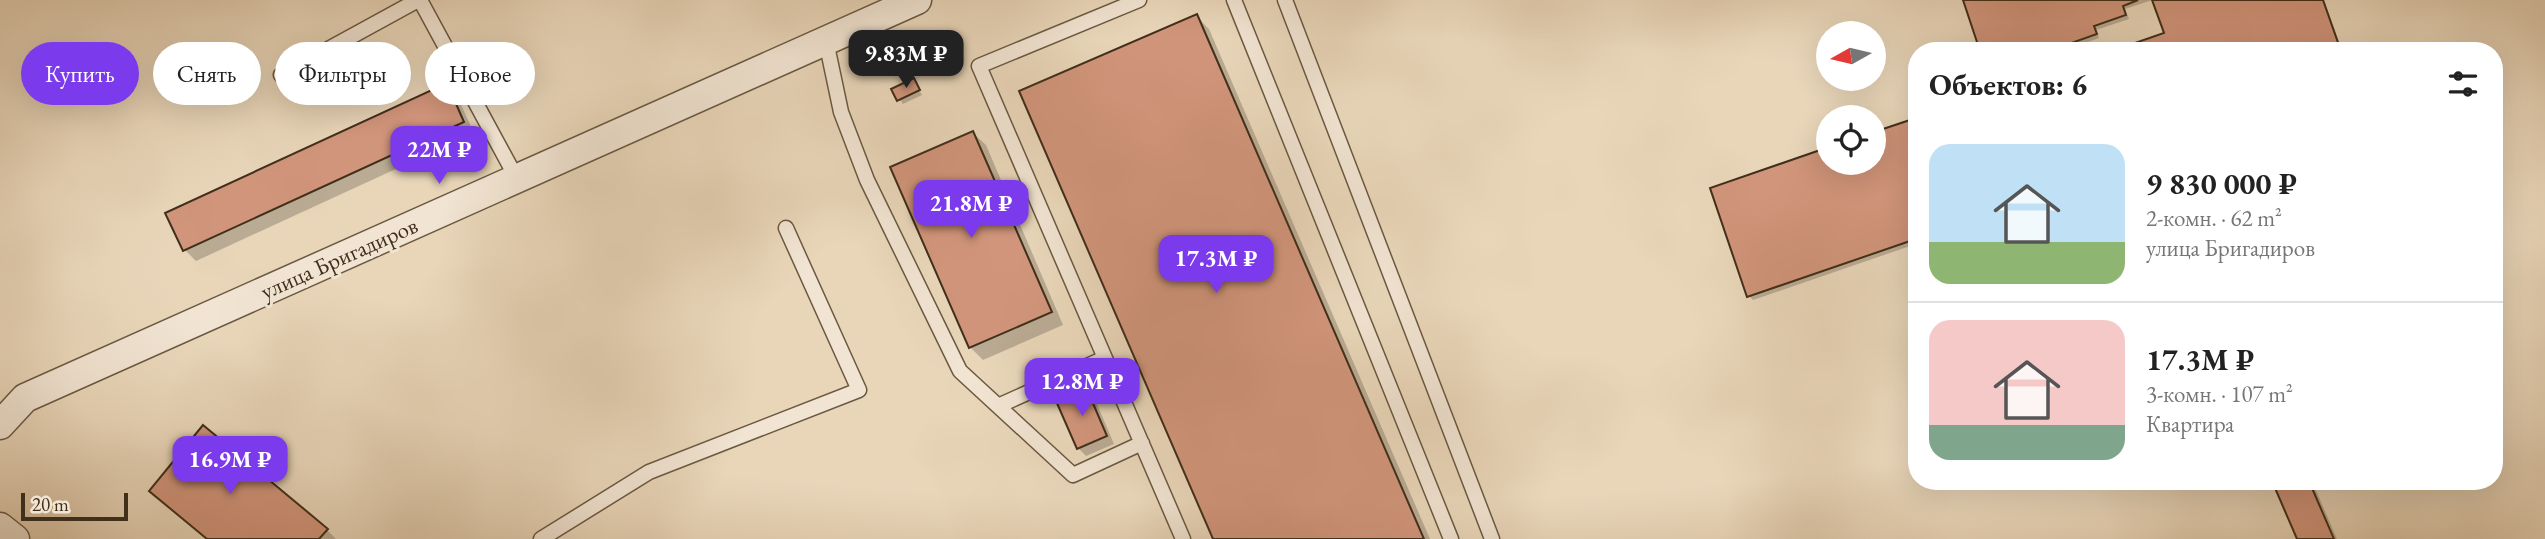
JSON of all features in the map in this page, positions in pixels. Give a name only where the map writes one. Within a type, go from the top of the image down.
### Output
[{"type":"street","name":"улица Бригадиров","points":[[0,425],[25,398],[917,0]]},
{"type":"street","points":[[0,527],[15,539]]},
{"type":"lane","points":[[342,42],[419,0],[517,179]]},
{"type":"lane","points":[[1139,0],[979,66],[1183,539]]},
{"type":"lane","points":[[1234,0],[1451,539]]},
{"type":"lane","points":[[1285,0],[1492,539]]},
{"type":"lane","points":[[826,41],[841,112],[867,180],[960,371],[1073,475],[1142,443]]},
{"type":"lane","points":[[541,539],[649,472],[859,390],[786,228]]},
{"type":"lane","points":[[998,405],[1105,358]]},
{"type":"building","points":[[1963,0],[2138,0],[2123,6],[2126,15],[2094,26],[2097,34],[2074,42],[1977,42]]},
{"type":"building","points":[[2152,0],[2323,0],[2338,42],[2138,42],[2164,33]]},
{"type":"building","points":[[1197,14],[1424,539],[1213,539],[1019,91]]},
{"type":"building","points":[[914,78],[920,90],[897,101],[891,89]]},
{"type":"building","points":[[425,93],[425,105],[457,105],[464,122],[183,251],[165,213],[399,105],[411,105],[411,100]]},
{"type":"building","points":[[1908,121],[1908,242],[1747,297],[1710,188],[1816,151],[1816,175],[1886,175],[1886,128]]},
{"type":"building","points":[[973,131],[1052,312],[969,348],[890,167]]},
{"type":"building","points":[[1086,387],[1107,436],[1077,449],[1056,401]]},
{"type":"building","points":[[203,425],[328,529],[319,539],[207,539],[149,491]]},
{"type":"building","points":[[2276,490],[2313,490],[2334,539],[2297,539]]}]
